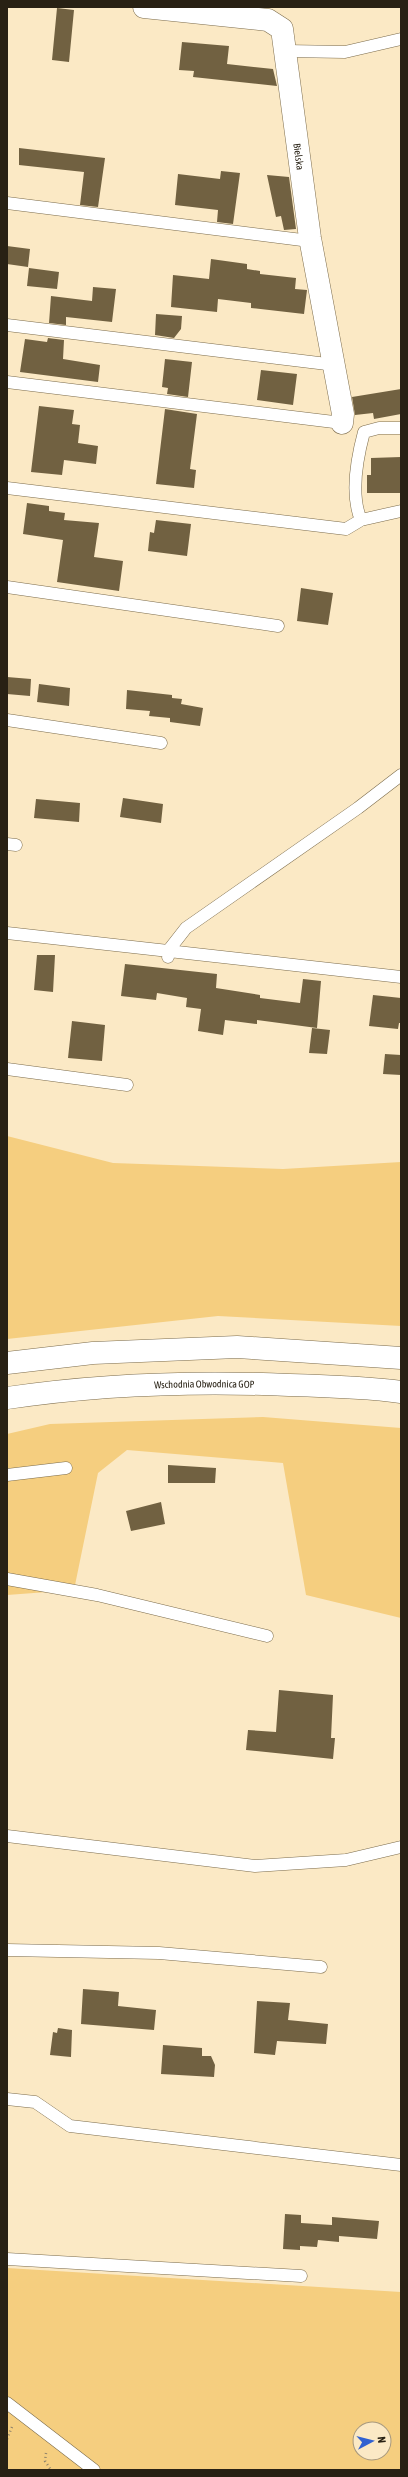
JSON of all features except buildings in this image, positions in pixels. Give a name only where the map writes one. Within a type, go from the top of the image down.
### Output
[{"type":"main road","name":"Bielska","points":[[144,7],[268,20],[282,29],[310,238],[343,414],[342,423]]},
{"type":"main road","points":[[7,1362],[93,1353],[237,1347],[401,1358]]},
{"type":"main road","name":"Wschodnia Obwodnica GOP","points":[[7,1398],[153,1383],[224,1382],[372,1388],[401,1392]]},
{"type":"lane","points":[[286,51],[345,52],[401,39]]},
{"type":"lane","points":[[7,203],[302,240],[310,238]]},
{"type":"lane","points":[[7,325],[327,364],[334,362]]},
{"type":"lane","points":[[7,382],[342,423]]},
{"type":"lane","points":[[361,520],[357,510],[357,477],[358,454],[364,432],[379,428],[401,428]]},
{"type":"lane","points":[[7,488],[346,529],[361,520],[401,511]]},
{"type":"lane","points":[[7,587],[278,626]]},
{"type":"lane","points":[[7,720],[161,743]]},
{"type":"lane","points":[[168,956],[186,928],[358,808],[401,775]]},
{"type":"lane","points":[[7,933],[168,956],[401,977]]},
{"type":"lane","points":[[7,1069],[127,1084]]},
{"type":"lane","points":[[7,1475],[66,1468]]},
{"type":"lane","points":[[7,1579],[97,1595],[267,1636]]},
{"type":"lane","points":[[7,1836],[255,1866],[346,1860],[401,1847]]},
{"type":"lane","points":[[7,1950],[159,1952],[320,1967]]},
{"type":"lane","points":[[7,2099],[35,2102],[70,2126],[401,2165]]},
{"type":"lane","points":[[7,2258],[301,2276]]},
{"type":"lane","points":[[7,2404],[94,2470]]},
{"type":"shaded area","points":[[7,1136],[113,1163],[283,1169],[401,1162],[401,1326],[218,1316],[7,1339]]},
{"type":"shaded area","points":[[263,1417],[401,1428],[401,1618],[306,1595],[283,1463],[127,1450],[98,1473],[74,1590],[7,1595],[7,1434],[50,1424]]},
{"type":"shaded area","points":[[7,2268],[401,2292],[401,2470],[7,2470]]}]
